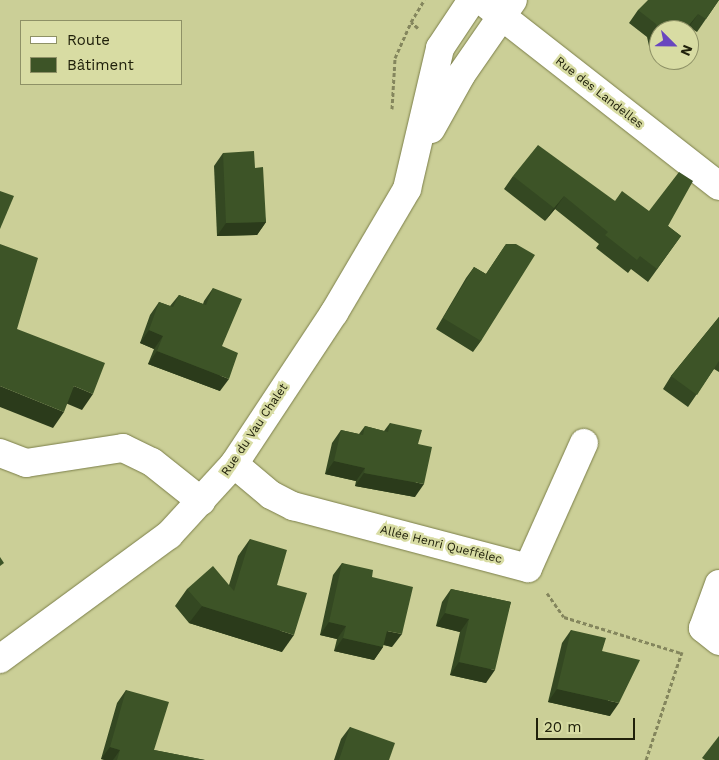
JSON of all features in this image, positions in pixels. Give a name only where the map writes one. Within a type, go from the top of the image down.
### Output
[{"type":"street","name":"Rue du Vau Chalet","points":[[0,659],[169,534],[234,464],[386,228],[408,189],[440,48],[472,0]]},
{"type":"street","name":"Rue du Vau Chalet","points":[[415,159],[498,5]]},
{"type":"street","name":"Rue des Landelles","points":[[498,5],[719,186]]},
{"type":"street","points":[[528,568],[584,443]]},
{"type":"street","points":[[0,453],[26,463],[123,448],[152,462],[201,501]]},
{"type":"street","name":"Allée Henri Queffélec","points":[[234,464],[293,506],[528,568]]},
{"type":"street","points":[[711,635],[719,584]]},
{"type":"path","points":[[528,568],[564,617],[681,653]]},
{"type":"path","points":[[646,760],[681,653],[711,635]]},
{"type":"building","points":[[648,0],[719,0],[706,19],[698,14],[693,20],[651,20],[638,10]]},
{"type":"building","points":[[538,145],[615,201],[622,191],[649,211],[679,172],[693,181],[668,226],[681,236],[657,269],[640,256],[637,260],[605,235],[608,232],[564,196],[554,208],[513,176]]},
{"type":"building","points":[[254,151],[255,168],[263,167],[266,222],[226,223],[223,153]]},
{"type":"building","points":[[0,191],[14,196],[0,229]]},
{"type":"building","points":[[0,244],[38,258],[17,329],[105,363],[93,394],[74,386],[64,412],[0,386]]},
{"type":"building","points":[[506,244],[516,244],[535,255],[481,341],[443,318],[474,267],[486,274]]},
{"type":"building","points":[[213,288],[242,299],[222,346],[238,353],[229,379],[157,351],[163,336],[149,330],[159,302],[173,307],[179,295],[206,305]]},
{"type":"building","points":[[719,317],[719,361],[697,395],[671,376]]},
{"type":"building","points":[[390,423],[422,430],[418,444],[432,447],[424,484],[364,473],[365,468],[334,461],[341,430],[363,435],[365,426],[388,432]]},
{"type":"building","points":[[250,539],[287,550],[277,585],[307,593],[294,635],[202,606],[187,589],[213,566],[234,591]]},
{"type":"building","points":[[0,557],[4,563],[0,566]]},
{"type":"building","points":[[342,563],[373,570],[372,577],[413,587],[402,634],[387,631],[383,647],[343,638],[346,626],[329,622]]},
{"type":"building","points":[[451,589],[511,602],[495,670],[459,662],[469,619],[445,613]]},
{"type":"building","points":[[571,630],[606,638],[602,651],[640,660],[619,703],[557,689]]},
{"type":"building","points":[[126,690],[169,702],[154,750],[205,760],[117,760],[120,750],[110,747]]},
{"type":"building","points":[[350,727],[395,743],[389,760],[339,760]]},
{"type":"building","points":[[719,736],[719,760],[705,760],[702,758]]}]
